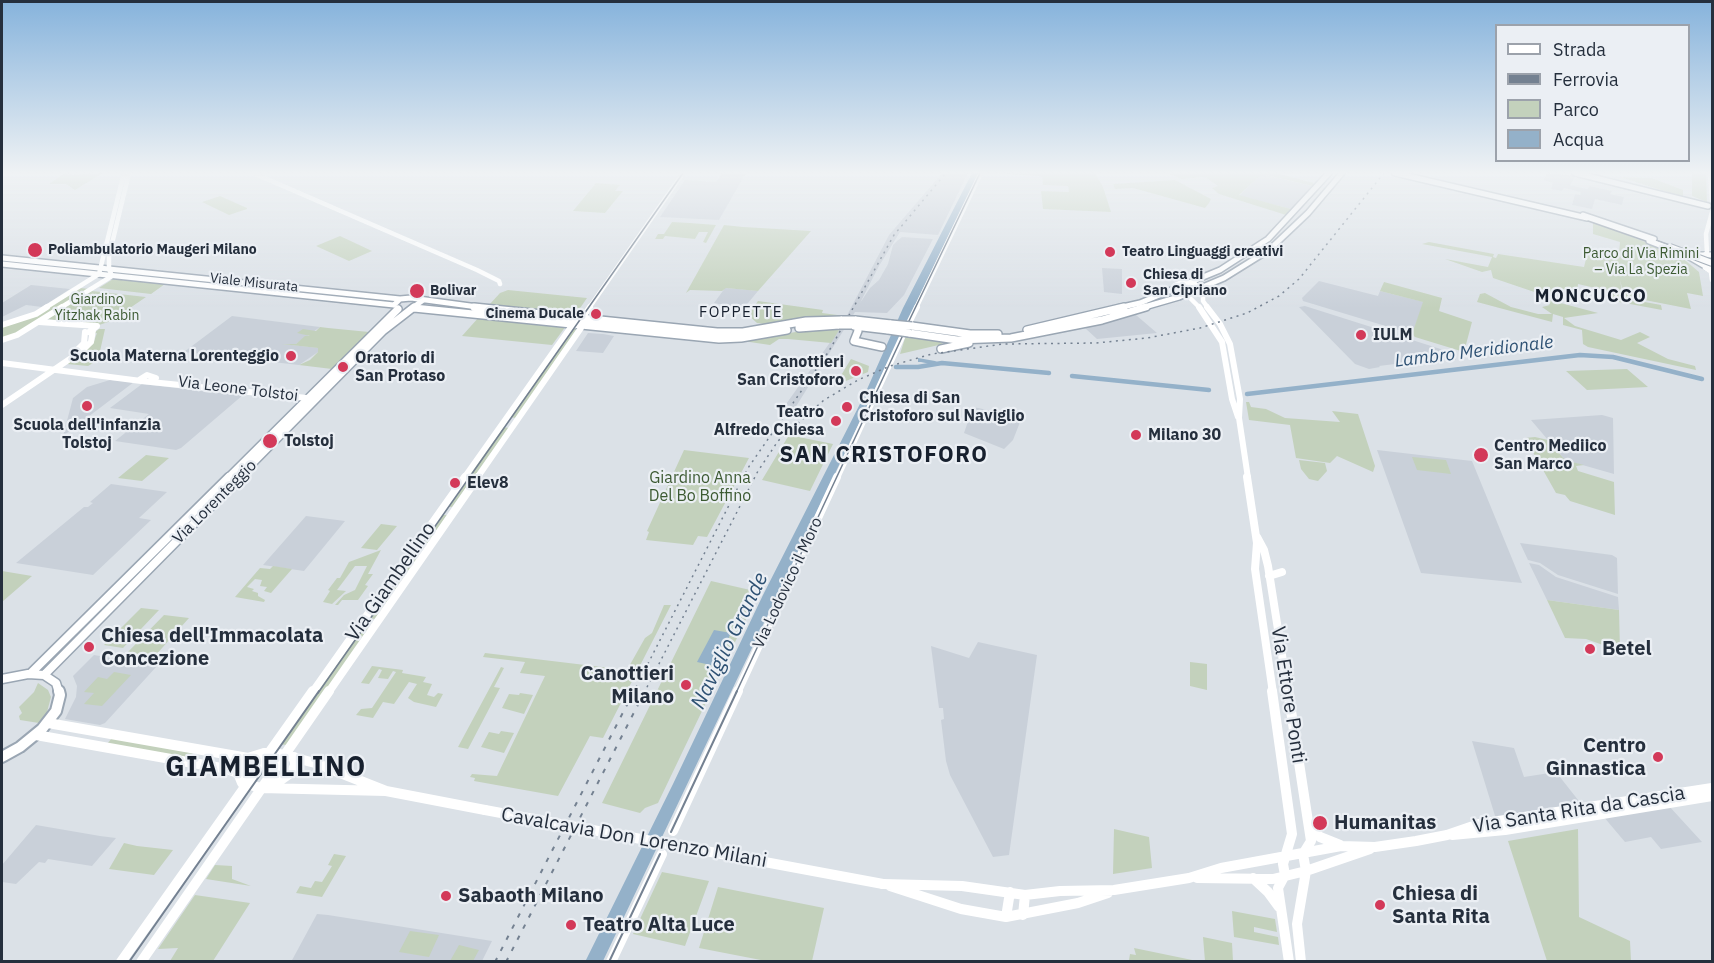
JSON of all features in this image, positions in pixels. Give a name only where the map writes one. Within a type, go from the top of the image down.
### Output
[{"type":"highway","points":[[1587,218],[1713,262]]},
{"type":"main road","points":[[841,322],[947,339],[1011,338],[1122,308],[1194,283],[1250,253],[1288,218]]},
{"type":"main road","points":[[383,326],[416,307],[422,301],[719,339],[841,322],[910,324],[959,333],[1003,334],[1124,315],[1204,292],[1211,284],[1263,255],[1303,218]]},
{"type":"main road","points":[[1586,218],[1680,252],[1713,270]]},
{"type":"main road","points":[[1592,218],[1702,255]]},
{"type":"main road","points":[[1695,261],[1695,256],[1712,253]]},
{"type":"main road","points":[[2,258],[92,267],[103,263]]},
{"type":"main road","points":[[2,264],[103,263]]},
{"type":"main road","name":"Viale Misurata","points":[[103,263],[109,268],[400,299],[411,298],[422,301]]},
{"type":"main road","name":"Viale Misurata","points":[[103,263],[112,276],[396,307],[416,307]]},
{"type":"main road","name":"Via Lorenteggio","points":[[44,675],[383,326],[400,299]]},
{"type":"main road","points":[[416,307],[476,314],[732,332],[767,331]]},
{"type":"main road","name":"Via Lorenteggio","points":[[30,674],[47,660],[373,332],[383,326]]},
{"type":"main road","points":[[857,326],[854,338],[856,342],[882,347]]},
{"type":"main road","points":[[856,335],[871,328]]},
{"type":"main road","points":[[947,339],[950,342],[949,345],[941,349],[981,340]]},
{"type":"main road","points":[[47,660],[58,662]]},
{"type":"main road","points":[[2,679],[30,674],[44,675],[55,681],[60,690],[58,706],[48,723],[36,735],[2,757]]},
{"type":"street","points":[[2,325],[28,317],[81,286],[103,263],[115,218]]},
{"type":"street","points":[[357,218],[369,222]]},
{"type":"street","points":[[361,218],[486,274],[500,284]]},
{"type":"street","points":[[560,350],[581,328],[580,321],[641,233],[646,231],[654,219],[652,218]]},
{"type":"street","points":[[910,324],[960,218]]},
{"type":"street","points":[[1706,234],[1711,223]]},
{"type":"street","points":[[1711,223],[1712,253]]},
{"type":"street","points":[[1702,224],[1706,234],[1707,253],[1702,255]]},
{"type":"street","points":[[431,250],[507,281]]},
{"type":"street","points":[[2,340],[17,335],[112,276],[109,268],[103,263]]},
{"type":"street","points":[[1703,266],[1710,271],[1713,280]]},
{"type":"street","points":[[1194,283],[1204,292]]},
{"type":"street","points":[[81,286],[85,288],[96,286]]},
{"type":"street","name":"Via Ettore Ponti","points":[[1174,291],[1197,303],[1222,342],[1232,399],[1239,418]]},
{"type":"street","name":"Via Ettore Ponti","points":[[1204,292],[1203,300],[1220,324],[1230,344],[1240,399],[1239,418],[1256,536],[1255,560],[1290,815],[1291,843],[1284,856],[1285,875],[1278,888],[1288,962]]},
{"type":"street","points":[[2,403],[81,346],[88,330],[39,322]]},
{"type":"street","name":"Via Lodovico il Moro","points":[[673,831],[906,334]]},
{"type":"street","name":"Via Giambellino","points":[[121,962],[560,350]]},
{"type":"street","name":"Via Giambellino","points":[[141,962],[289,755],[560,350]]},
{"type":"street","name":"Via Leone Tolstoi","points":[[2,361],[307,398]]},
{"type":"street","name":"Via Ettore Ponti","points":[[1256,536],[1264,550],[1269,571],[1309,827],[1311,841],[1303,854]]},
{"type":"street","points":[[1255,560],[1269,571],[1282,572]]},
{"type":"street","points":[[48,723],[236,757],[248,758],[270,752]]},
{"type":"street","points":[[53,738],[65,726]]},
{"type":"street","points":[[36,735],[238,773]]},
{"type":"street","points":[[189,762],[199,750]]},
{"type":"street","name":"Cavalcavia Don Lorenzo Milani","points":[[270,752],[289,755],[386,791]]},
{"type":"street","points":[[265,788],[289,776],[294,768],[289,755]]},
{"type":"street","points":[[226,769],[236,762],[236,757]]},
{"type":"street","points":[[246,786],[240,781],[238,773],[248,758]]},
{"type":"street","name":"Cavalcavia Don Lorenzo Milani","points":[[246,786],[386,791],[883,884]]},
{"type":"street","name":"Via Santa Rita da Cascia","points":[[1447,835],[1479,824],[1713,788]]},
{"type":"street","name":"Via Santa Rita da Cascia","points":[[1285,875],[1306,871],[1375,847],[1447,835],[1472,835],[1713,796]]},
{"type":"street","points":[[1309,827],[1320,837],[1341,846]]},
{"type":"street","name":"Via Santa Rita da Cascia","points":[[1284,856],[1341,846],[1375,847]]},
{"type":"street","points":[[611,962],[662,854]]},
{"type":"street","points":[[1301,962],[1297,914],[1306,871],[1303,854]]},
{"type":"street","points":[[883,884],[960,909],[1006,917],[1078,903],[1114,891],[1189,878],[1221,868],[1284,856]]},
{"type":"street","points":[[1189,878],[1273,879],[1285,875]]},
{"type":"street","points":[[1253,878],[1268,892],[1280,909]]},
{"type":"street","points":[[883,884],[962,886],[1025,895],[1060,891],[1114,891]]},
{"type":"street","points":[[1006,917],[1010,892]]},
{"type":"street","points":[[1023,915],[1025,895]]},
{"type":"shaded area","points":[[678,218],[720,218],[719,220]]},
{"type":"shaded area","points":[[904,218],[946,218],[938,235],[900,232],[860,303],[870,288],[879,280],[888,264],[893,245],[897,241],[902,237],[933,239],[904,295],[887,313],[855,312],[790,416],[779,414],[841,327],[889,235]]},
{"type":"shaded area","points":[[1102,268],[1122,269],[1122,294],[1104,292]]},
{"type":"shaded area","name":"IULM","points":[[1319,281],[1378,296],[1380,291],[1424,302],[1412,334],[1303,301],[1302,298]]},
{"type":"shaded area","points":[[31,285],[70,289],[42,307],[26,305],[2,317],[2,303]]},
{"type":"shaded area","points":[[725,288],[758,291],[743,309],[714,303]]},
{"type":"shaded area","name":"IULM","points":[[1305,306],[1450,352],[1456,360],[1450,357],[1369,369],[1355,364],[1299,307]]},
{"type":"shaded area","points":[[1136,315],[1157,333],[1097,339],[1085,328]]},
{"type":"shaded area","points":[[232,316],[320,327],[296,344],[283,344],[319,348],[318,352],[299,365],[184,352]]},
{"type":"shaded area","points":[[588,333],[614,336],[603,353],[576,351]]},
{"type":"shaded area","name":"Scuola dell'infanzia Tolstoj","points":[[110,380],[134,382],[63,436],[73,398],[87,387]]},
{"type":"shaded area","points":[[142,384],[243,395],[176,450],[115,441],[149,414],[110,408]]},
{"type":"shaded area","points":[[973,407],[1022,417],[1013,440],[1004,449],[964,433]]},
{"type":"shaded area","points":[[1602,415],[1613,418],[1614,474],[1565,460],[1531,420]]},
{"type":"shaded area","points":[[1377,450],[1472,461],[1522,583],[1421,573]]},
{"type":"shaded area","points":[[111,484],[167,492],[139,518],[151,520],[93,575],[16,563],[84,507],[93,503],[90,502]]},
{"type":"shaded area","points":[[306,516],[345,521],[304,571],[263,565]]},
{"type":"shaded area","points":[[1520,543],[1612,555],[1617,558],[1618,594],[1558,575],[1540,563],[1528,560]]},
{"type":"shaded area","points":[[1529,563],[1539,565],[1556,577],[1618,597],[1619,610],[1547,600]]},
{"type":"shaded area","points":[[978,642],[1037,655],[1009,855],[993,857],[950,775],[941,720],[944,719],[943,708],[939,708],[931,646],[969,658]]},
{"type":"shaded area","points":[[94,655],[157,666],[105,723],[100,725],[65,719],[76,697],[77,686],[73,676]]},
{"type":"shaded area","points":[[1472,741],[1514,748],[1524,777],[1556,772],[1582,805],[1496,819]]},
{"type":"shaded area","points":[[1669,806],[1702,842],[1661,849],[1651,837],[1625,842],[1603,816]]},
{"type":"shaded area","points":[[36,825],[116,838],[92,866],[48,859],[45,863],[39,862],[16,884],[2,882],[2,865]]},
{"type":"shaded area","points":[[317,914],[492,941],[482,961],[291,962]]},
{"type":"green space","points":[[672,222],[716,225],[706,243],[703,242],[708,232],[699,232],[695,239],[665,236],[663,239],[655,239],[658,234],[664,234]]},
{"type":"green space","name":"Parco di Via Rimini – Via La Spezia","points":[[1593,222],[1679,255],[1699,272],[1703,296],[1687,293],[1691,309],[1624,296],[1620,280],[1623,298],[1661,305],[1662,310],[1614,301],[1613,295],[1608,291],[1578,284],[1577,293],[1559,288],[1555,299],[1493,278],[1491,270],[1482,272],[1445,259],[1488,267],[1492,257],[1422,244],[1429,242],[1494,254],[1493,257],[1496,258],[1498,254],[1584,267],[1589,247],[1619,253],[1620,242],[1593,234]]},
{"type":"green space","points":[[724,225],[811,231],[758,291],[726,288],[722,291],[690,290],[686,293]]},
{"type":"green space","points":[[340,236],[372,251],[349,261],[316,246]]},
{"type":"green space","points":[[113,279],[165,284],[151,294],[99,288]]},
{"type":"green space","points":[[1384,282],[1442,298],[1439,311],[1472,322],[1464,352],[1415,337],[1412,334],[1423,302],[1380,291]]},
{"type":"green space","points":[[80,288],[90,289],[13,336],[2,340],[2,326],[35,316]]},
{"type":"green space","points":[[508,290],[587,298],[576,314],[489,305],[500,293]]},
{"type":"green space","name":"Giardino Yitzhak Rabin","points":[[92,291],[146,297],[111,321],[99,325],[47,319]]},
{"type":"green space","points":[[1485,293],[1511,307],[1538,314],[1552,314],[1542,307],[1550,305],[1538,297],[1598,313],[1564,318],[1575,326],[1621,340],[1640,332],[1650,337],[1637,343],[1668,359],[1695,366],[1696,370],[1588,347],[1583,344],[1582,330],[1563,325],[1563,317],[1553,314],[1552,322],[1477,302],[1480,294]]},
{"type":"green space","points":[[758,301],[823,310],[822,313],[845,316],[772,325],[757,323],[748,315]]},
{"type":"green space","points":[[479,317],[566,326],[552,345],[462,336]]},
{"type":"green space","points":[[320,327],[369,332],[332,369],[299,365],[310,360],[318,352],[318,348],[282,344],[296,344],[305,336],[310,336],[297,333],[303,329],[316,331]]},
{"type":"green space","points":[[573,327],[578,327],[516,418],[509,417]]},
{"type":"green space","points":[[841,327],[831,343],[779,339],[770,345],[743,341],[819,328]]},
{"type":"green space","points":[[99,329],[105,329],[98,360],[88,366],[67,364],[93,344],[97,333],[93,334]]},
{"type":"green space","points":[[906,335],[938,340],[943,344],[900,354]]},
{"type":"green space","name":"Canottieri San Cristoforo","points":[[851,359],[869,366],[868,372],[841,383],[837,382]]},
{"type":"green space","points":[[1627,369],[1648,387],[1587,390],[1566,371]]},
{"type":"green space","points":[[1246,402],[1249,402],[1251,407],[1266,409],[1285,418],[1340,422],[1332,411],[1358,414],[1375,466],[1373,472],[1337,456],[1330,463],[1296,458],[1290,425],[1249,420]]},
{"type":"green space","points":[[502,427],[509,428],[452,507],[446,507]]},
{"type":"green space","points":[[789,435],[833,444],[810,491],[762,480]]},
{"type":"green space","points":[[1535,437],[1548,440],[1565,460],[1584,465],[1576,466],[1578,471],[1614,482],[1615,515],[1570,501],[1565,495],[1556,493],[1525,438]]},
{"type":"green space","name":"Giardino Anna Del Bo Boffino","points":[[684,450],[749,458],[707,537],[698,536],[693,545],[646,540],[649,532],[647,531]]},
{"type":"green space","points":[[146,455],[169,458],[142,481],[118,478]]},
{"type":"green space","points":[[1412,457],[1446,460],[1451,474],[1417,470]]},
{"type":"green space","points":[[1299,460],[1325,463],[1327,471],[1318,481],[1309,479],[1301,469]]},
{"type":"green space","points":[[440,515],[447,515],[377,619],[366,618]]},
{"type":"green space","points":[[381,524],[397,526],[377,550],[361,548]]},
{"type":"green space","points":[[381,550],[368,574],[373,574],[365,585],[368,586],[358,600],[342,600],[335,605],[344,595],[355,590],[367,566],[355,566],[337,590],[346,591],[332,604],[323,602],[330,591],[328,590],[337,578],[340,578],[349,562]]},
{"type":"green space","points":[[273,566],[292,569],[271,593],[264,591],[267,587],[260,586],[262,580],[255,579],[247,587],[254,589],[252,591],[258,593],[258,596],[265,600],[264,602],[235,597],[260,568],[270,569]]},
{"type":"green space","points":[[2,571],[32,576],[2,602]]},
{"type":"green space","name":"Canottieri Milano","points":[[711,581],[759,592],[658,803],[645,808],[640,813],[602,803]]},
{"type":"green space","points":[[1547,600],[1619,610],[1620,651],[1586,639],[1565,638]]},
{"type":"green space","points":[[664,605],[671,605],[603,738],[590,736],[558,796],[474,781],[475,778],[470,777],[472,774],[497,776],[545,676],[520,673],[525,662],[483,657],[485,653],[627,670],[645,638],[652,633]]},
{"type":"green space","points":[[141,608],[159,610],[123,648],[104,645]]},
{"type":"green space","points":[[164,615],[189,618],[154,657],[127,653]]},
{"type":"green space","points":[[361,625],[371,627],[287,745],[277,744]]},
{"type":"green space","points":[[1190,662],[1207,664],[1207,690],[1190,686]]},
{"type":"green space","points":[[372,666],[403,670],[402,673],[426,677],[423,682],[432,684],[427,695],[434,697],[438,693],[443,694],[436,707],[414,702],[408,698],[417,684],[409,682],[394,704],[383,702],[373,718],[356,715],[361,709],[372,708],[396,672],[393,671],[388,679],[378,678],[382,670],[379,669],[369,684],[361,683]]},
{"type":"green space","points":[[501,667],[504,668],[494,687],[500,688],[468,749],[458,747]]},
{"type":"green space","points":[[114,672],[131,675],[102,706],[84,704],[94,693],[84,692],[98,677],[107,679]]},
{"type":"green space","points":[[38,683],[48,690],[51,697],[47,712],[39,723],[20,720],[19,716],[22,713],[19,707],[34,692]]},
{"type":"green space","points":[[520,693],[533,695],[524,714],[502,708],[509,694],[519,695]]},
{"type":"green space","points":[[501,731],[514,733],[504,753],[481,747],[489,732],[499,734]]},
{"type":"green space","points":[[112,738],[193,753],[188,759],[107,744]]},
{"type":"green space","points":[[1114,829],[1149,837],[1152,868],[1113,874]]},
{"type":"green space","points":[[1578,829],[1579,917],[1630,941],[1631,961],[1547,961],[1508,841]]},
{"type":"green space","points":[[124,843],[173,850],[154,875],[109,869]]},
{"type":"green space","points":[[334,854],[346,856],[322,897],[296,893],[300,886],[311,888],[315,881],[322,882],[332,866],[328,865]]},
{"type":"green space","points":[[215,865],[232,866],[232,879],[251,886],[206,879]]},
{"type":"green space","points":[[662,872],[709,881],[685,946],[633,934]]},
{"type":"green space","points":[[718,887],[824,908],[812,961],[766,961],[699,948]]},
{"type":"green space","points":[[195,895],[250,903],[213,961],[170,961],[178,948],[158,949]]},
{"type":"green space","points":[[1232,911],[1275,919],[1277,932],[1254,927],[1254,932],[1278,937],[1279,945],[1234,937]]},
{"type":"green space","points":[[410,931],[439,935],[429,957],[399,952]]},
{"type":"green space","points":[[1203,937],[1232,943],[1233,961],[1205,961]]},
{"type":"green space","points":[[459,945],[479,950],[473,961],[450,961]]},
{"type":"green space","points":[[1134,948],[1197,961],[1129,960],[1130,954],[1136,955]]},
{"type":"water","points":[[949,218],[957,218],[603,961],[585,962],[763,595],[864,396],[903,308]]},
{"type":"water","points":[[714,630],[731,633],[715,666],[697,662]]},
{"type":"waterway","name":"Lambro Meridionale","points":[[1247,394],[1580,355],[1613,357],[1702,379]]},
{"type":"waterway","name":"Lambro Meridionale","points":[[921,360],[935,363]]},
{"type":"waterway","name":"Lambro Meridionale","points":[[896,367],[918,367],[942,363],[1049,373]]},
{"type":"waterway","name":"Lambro Meridionale","points":[[1072,376],[1209,390]]},
{"type":"tram line","points":[[318,693],[651,218]]},
{"type":"tram line","points":[[908,323],[958,218]]},
{"type":"tram line","points":[[736,693],[903,335]]},
{"type":"tram line","points":[[129,962],[319,691]]},
{"type":"tram line","points":[[671,832],[737,691]]},
{"type":"tram line","points":[[609,962],[660,854]]},
{"type":"railway","points":[[633,693],[748,468],[829,351],[894,235],[908,218]]},
{"type":"railway","points":[[644,693],[758,471],[778,441],[824,400],[858,380],[890,366],[932,354],[1003,344],[1096,343],[1147,338],[1200,328],[1247,313],[1279,296],[1299,279],[1348,218]]},
{"type":"railway","points":[[495,962],[634,691]]},
{"type":"railway","points":[[506,962],[645,691]]},
{"type":"place","name":"Poliambulatorio Maugeri Milano","points":[[35,250]]},
{"type":"place","name":"Teatro Linguaggi creativi","points":[[1110,252]]},
{"type":"place","name":"Chiesa di San Cipriano","points":[[1131,283]]},
{"type":"place","name":"Bolivar","points":[[417,291]]},
{"type":"place","name":"Cinema Ducale","points":[[596,314]]},
{"type":"place","name":"IULM","points":[[1361,335]]},
{"type":"place","name":"Scuola Materna Lorenteggio","points":[[291,356]]},
{"type":"place","name":"Oratorio di San Protaso","points":[[343,367]]},
{"type":"place","name":"Canottieri San Cristoforo","points":[[856,371]]},
{"type":"place","name":"Scuola dell'infanzia Tolstoj","points":[[87,406]]},
{"type":"place","name":"Chiesa di San Cristoforo sul Naviglio","points":[[847,407]]},
{"type":"place","name":"Teatro Alfredo Chiesa","points":[[836,421]]},
{"type":"place","name":"Milano 30","points":[[1136,435]]},
{"type":"place","name":"Tolstoj","points":[[270,441]]},
{"type":"place","name":"Centro Mediico San Marco","points":[[1481,455]]},
{"type":"place","name":"Elev8","points":[[455,483]]},
{"type":"place","name":"Chiesa dell'Immacolata Concezione","points":[[89,647]]},
{"type":"place","name":"Betel","points":[[1590,649]]},
{"type":"place","name":"Canottieri Milano","points":[[686,685]]},
{"type":"place","name":"Centro Ginnastica","points":[[1658,757]]},
{"type":"place","name":"Humanitas","points":[[1320,823]]},
{"type":"place","name":"Sabaoth Milano","points":[[446,896]]},
{"type":"place","name":"Chiesa di Santa Rita","points":[[1380,905]]},
{"type":"place","name":"Teatro Alta Luce","points":[[571,925]]},
{"type":"district","name":"MONCUCCO","points":[[1591,297]]},
{"type":"district","name":"FOPPETTE","points":[[741,313]]},
{"type":"district","name":"SAN CRISTOFORO","points":[[884,456]]},
{"type":"district","name":"GIAMBELLINO","points":[[266,768]]},
{"type":"water label","name":"Naviglio Grande","points":[[730,641]]}]
